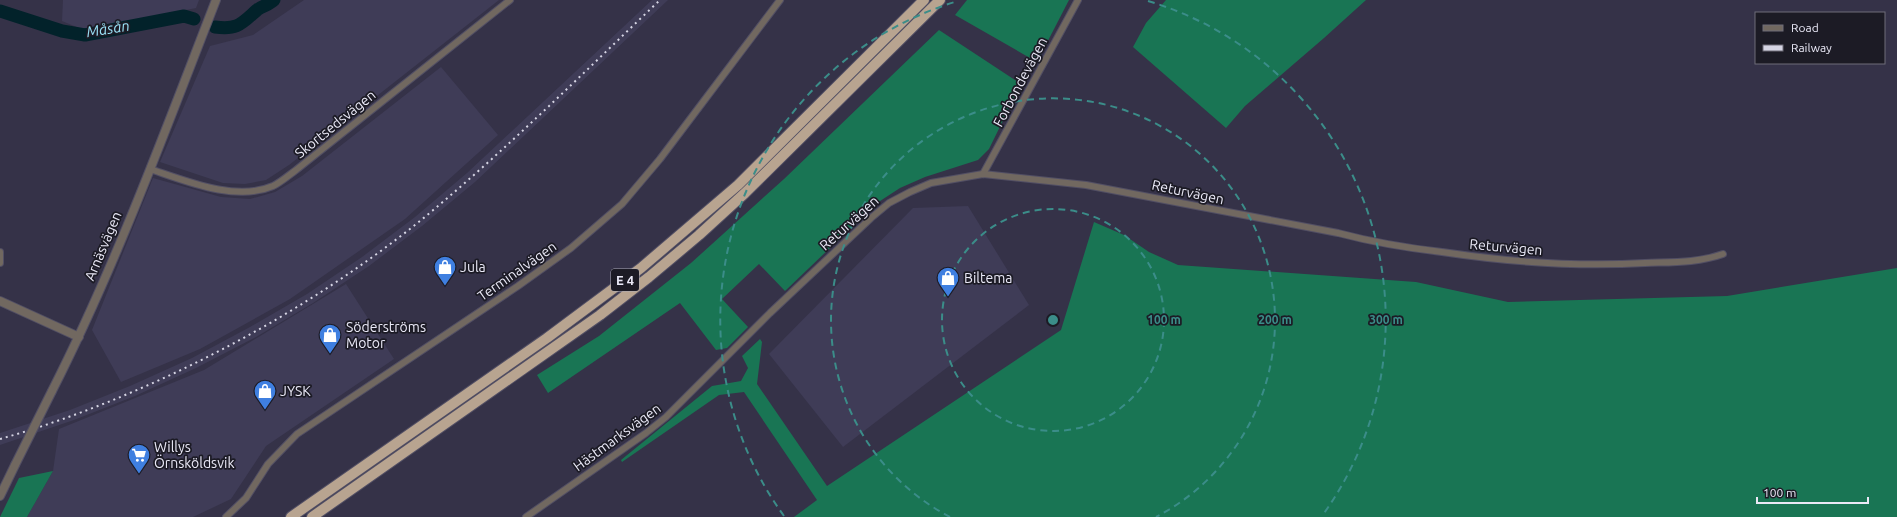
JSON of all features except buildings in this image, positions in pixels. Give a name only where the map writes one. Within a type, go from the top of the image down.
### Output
[{"type":"highway","name":"E 4","points":[[291,517],[592,307],[641,268],[738,184],[924,0]]},
{"type":"highway","name":"E 4","points":[[312,517],[600,315],[649,277],[699,235],[745,193],[940,0]]},
{"type":"street","name":"Arnäsvägen","points":[[0,496],[80,337],[150,169],[216,0]]},
{"type":"street","name":"Skortsedsvägen","points":[[150,169],[188,182],[225,190],[248,191],[273,186],[296,170],[510,0]]},
{"type":"street","name":"Terminalvägen","points":[[226,517],[246,498],[268,464],[297,434],[518,286],[571,248],[622,204],[702,106],[780,0]]},
{"type":"street","name":"Forbondevägen","points":[[983,174],[1078,0]]},
{"type":"street","name":"Returvägen","points":[[717,368],[770,314],[871,218],[889,203],[910,192],[931,184],[983,174],[1086,185],[1338,233],[1361,239],[1495,260],[1556,264],[1616,265],[1687,261],[1723,254]]},
{"type":"street","points":[[0,252],[0,263]]},
{"type":"street","points":[[0,301],[80,337]]},
{"type":"street","name":"Hästmarksvägen","points":[[526,517],[646,433],[666,417],[717,368]]},
{"type":"shaded area","points":[[63,0],[199,0],[196,8],[84,30],[62,21]]},
{"type":"shaded area","points":[[304,0],[499,0],[289,165],[266,180],[245,184],[223,183],[160,162],[210,46],[253,35]]},
{"type":"shaded area","points":[[652,0],[668,0],[475,182],[422,226],[369,266],[313,303],[256,337],[196,368],[135,396],[74,420],[0,445],[0,433],[70,410],[130,386],[192,358],[307,294],[362,257],[415,217],[467,173]]},
{"type":"shaded area","points":[[441,67],[498,135],[405,219],[290,299],[200,349],[121,382],[92,330],[153,178],[221,197],[250,199],[275,192],[302,176]]},
{"type":"shaded area","points":[[968,206],[1029,305],[843,447],[769,354],[913,208]]},
{"type":"shaded area","points":[[346,284],[394,359],[266,446],[231,499],[193,517],[27,517],[53,471],[59,429],[204,370]]},
{"type":"green space","points":[[967,0],[1069,0],[1037,62],[955,15]]},
{"type":"green space","points":[[1166,0],[1366,0],[1245,106],[1226,128],[1133,47],[1146,23]]},
{"type":"green space","points":[[939,30],[1021,84],[989,149],[978,160],[925,177],[900,188],[877,203],[785,291],[759,264],[722,299],[748,327],[727,348],[716,350],[680,303],[548,393],[537,375],[599,336],[691,263],[784,179]]},
{"type":"green space","points":[[1094,222],[1124,235],[1149,252],[1178,265],[1416,282],[1508,302],[1727,296],[1897,268],[1897,517],[794,517],[817,500],[744,392],[719,395],[622,462],[621,460],[712,386],[741,381],[748,368],[742,356],[760,339],[762,342],[757,384],[827,486],[1061,330]]},
{"type":"green space","points":[[53,471],[27,517],[0,517],[19,478]]},
{"type":"waterway","name":"Måsån","points":[[215,27],[229,28],[239,25],[261,7],[274,0]]},
{"type":"waterway","name":"Måsån","points":[[0,11],[62,31],[85,35],[184,16],[194,19]]},
{"type":"railway","points":[[0,439],[56,422],[111,401],[166,377],[220,350],[325,290],[374,256],[451,195],[542,113],[660,0]]},
{"type":"place","name":"Jula","points":[[445,286]]},
{"type":"place","name":"Biltema","points":[[948,298]]},
{"type":"place","name":"Söderströms Motor","points":[[330,354]]},
{"type":"place","name":"JYSK","points":[[265,410]]},
{"type":"place","name":"Willys Örnsköldsvik","points":[[139,474]]}]
